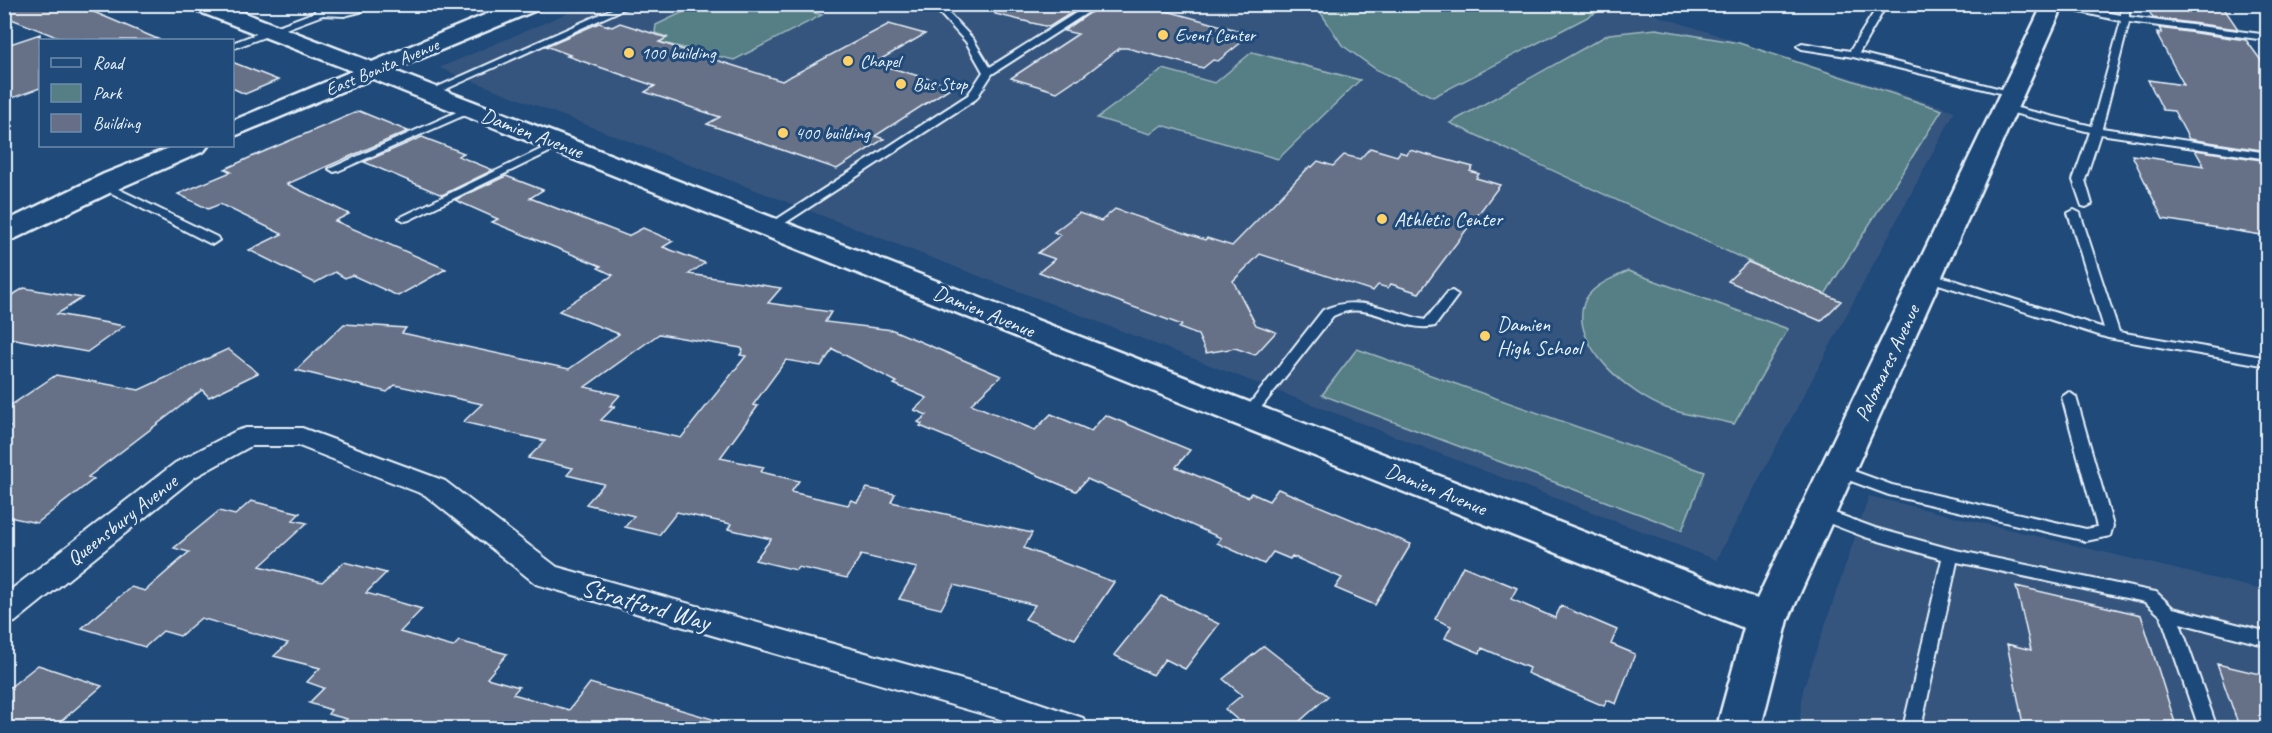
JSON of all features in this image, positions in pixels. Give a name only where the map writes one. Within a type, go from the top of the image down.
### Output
[{"type":"street","name":"Damien Avenue","points":[[200,4],[1767,620]]},
{"type":"street","name":"East Bonita Avenue","points":[[234,129],[531,4]]},
{"type":"street","name":"Palomares Avenue","points":[[1741,729],[1741,718],[1767,620],[2053,5]]},
{"type":"street","points":[[4,233],[104,185],[193,147]]},
{"type":"street","name":"Stratford Way","points":[[246,437],[302,436],[435,488],[547,576],[1013,708],[1071,729]]},
{"type":"street","name":"Queensbury Avenue","points":[[4,613],[184,470],[246,437]]},
{"type":"lane","points":[[234,45],[320,9],[349,12],[368,4]]},
{"type":"lane","points":[[429,93],[631,4]]},
{"type":"lane","points":[[935,4],[970,41],[988,72]]},
{"type":"lane","points":[[772,227],[972,97],[988,72],[1097,4]]},
{"type":"lane","points":[[2086,204],[2079,180],[2096,130],[2125,27],[2125,4]]},
{"type":"lane","points":[[2053,5],[2125,19],[2258,36]]},
{"type":"lane","points":[[1853,54],[1882,6]]},
{"type":"lane","points":[[1802,46],[1853,54],[2009,100],[2096,130],[2268,156]]},
{"type":"lane","points":[[334,169],[470,109]]},
{"type":"lane","points":[[405,218],[558,144]]},
{"type":"lane","points":[[104,185],[213,240]]},
{"type":"lane","points":[[2074,213],[2113,335]]},
{"type":"lane","points":[[1927,276],[2113,335],[2268,362]]},
{"type":"lane","points":[[1248,415],[1335,307],[1356,305],[1425,324],[1430,322],[1452,295]]},
{"type":"lane","points":[[1837,470],[1889,490],[2086,535],[2096,535],[2104,532],[2105,526],[2069,397]]},
{"type":"lane","points":[[1818,513],[1871,533],[1951,555],[2150,597],[2168,613],[2268,639]]},
{"type":"lane","points":[[1912,729],[1951,555]]},
{"type":"lane","points":[[2168,613],[2208,729]]},
{"type":"shaded area","name":"Damien High School","points":[[1621,4],[1955,111],[1716,560],[439,68],[586,5]]},
{"type":"shaded area","points":[[1869,496],[2267,591],[2267,728],[1799,728],[1803,690]]},
{"type":"green space","points":[[698,5],[787,5],[822,15],[734,60],[659,42],[667,37],[655,33],[656,25]]},
{"type":"green space","points":[[1319,5],[1594,5],[1605,8],[1433,97],[1377,70],[1342,45],[1319,10]]},
{"type":"green space","points":[[1656,29],[1739,43],[1942,110],[1824,296],[1450,123],[1609,34]]},
{"type":"green space","points":[[1252,52],[1360,80],[1278,159],[1162,125],[1150,134],[1097,118],[1163,69],[1215,83]]},
{"type":"green space","points":[[1628,271],[1788,329],[1734,424],[1682,413],[1652,401],[1621,380],[1594,351],[1586,335],[1582,319],[1584,303],[1597,287]]},
{"type":"green space","points":[[1357,349],[1705,472],[1682,530],[1322,395]]},
{"type":"building","points":[[4,4],[75,4],[158,39],[62,39],[4,16]]},
{"type":"building","points":[[996,4],[1085,4],[1049,27],[995,14]]},
{"type":"building","name":"Event Center","points":[[1103,4],[1141,4],[1248,33],[1238,40],[1243,41],[1218,61],[1213,60],[1203,68],[1120,48],[1078,80],[1057,92],[1011,78],[1078,34],[1064,31]]},
{"type":"building","points":[[2145,4],[2221,4],[2238,29],[2153,18]]},
{"type":"building","points":[[599,23],[612,27],[620,23],[667,38],[659,42],[782,81],[889,24],[925,34],[874,63],[953,86],[875,136],[884,139],[837,169],[707,124],[720,117],[645,92],[655,86],[567,56],[570,55],[546,46]]},
{"type":"building","points":[[2159,28],[2246,40],[2268,70],[2268,151],[2189,139],[2174,111],[2163,110],[2148,80],[2184,85],[2157,35],[2159,35],[2157,32],[2162,33]]},
{"type":"building","points":[[40,34],[39,88],[4,101],[4,46]]},
{"type":"building","points":[[234,63],[278,80],[245,94],[234,89]]},
{"type":"building","points":[[359,111],[408,131],[287,184],[349,214],[335,221],[446,269],[398,296],[352,275],[345,278],[335,272],[315,283],[249,250],[282,234],[220,204],[208,209],[178,194],[231,172],[225,169]]},
{"type":"building","points":[[422,137],[464,153],[458,156],[493,170],[442,195],[364,162]]},
{"type":"building","points":[[1370,148],[1397,156],[1400,152],[1406,154],[1410,150],[1473,167],[1470,171],[1479,174],[1476,178],[1500,185],[1419,293],[1391,284],[1388,288],[1378,285],[1373,291],[1260,254],[1233,281],[1256,325],[1276,332],[1255,355],[1235,348],[1206,353],[1198,335],[1179,328],[1182,325],[1039,272],[1055,259],[1038,253],[1061,235],[1054,232],[1079,213],[1101,221],[1115,209],[1205,240],[1207,238],[1232,246],[1310,166],[1312,167],[1318,161],[1333,166],[1344,155],[1360,159]]},
{"type":"building","points":[[2195,150],[2268,161],[2268,236],[2163,219],[2132,155],[2204,166]]},
{"type":"building","points":[[506,176],[543,190],[530,198],[628,236],[643,228],[673,241],[663,247],[705,263],[689,274],[781,288],[768,303],[831,312],[825,322],[893,330],[1001,376],[971,404],[1035,430],[1051,414],[1091,431],[1105,415],[1190,450],[1176,467],[1248,497],[1251,493],[1269,501],[1278,489],[1411,544],[1375,605],[1335,588],[1342,578],[1292,556],[1290,559],[1273,552],[1264,564],[1217,543],[1221,538],[1087,479],[1076,491],[920,426],[922,424],[918,422],[927,415],[914,410],[927,398],[894,384],[897,382],[833,349],[821,366],[786,360],[753,405],[758,406],[720,458],[764,467],[761,472],[799,481],[791,492],[848,505],[851,500],[857,502],[867,488],[895,494],[891,502],[1032,533],[1024,548],[1114,582],[1075,639],[1025,619],[1035,605],[954,585],[941,609],[899,599],[917,568],[861,555],[847,578],[798,567],[796,570],[755,560],[771,539],[728,529],[731,524],[677,512],[659,535],[625,527],[634,516],[586,504],[604,484],[567,475],[573,468],[528,458],[545,441],[463,422],[482,404],[395,385],[387,392],[296,370],[344,324],[406,328],[402,333],[569,369],[619,334],[559,311],[613,275],[598,268],[601,266],[492,222],[498,219],[455,200]],"holes":[[[659,334],[743,350],[740,355],[746,356],[681,438],[601,420],[615,406],[610,406],[620,395],[585,387]]]},
{"type":"building","points":[[1748,262],[1841,301],[1821,321],[1728,281]]},
{"type":"building","points":[[24,288],[82,298],[57,314],[124,326],[87,352],[4,337],[4,300]]},
{"type":"building","points":[[228,349],[258,373],[209,397],[202,390],[88,477],[94,479],[37,523],[4,516],[4,431],[10,427],[4,426],[4,410],[56,375],[139,390]]},
{"type":"building","points":[[251,501],[300,513],[293,520],[307,523],[260,566],[322,582],[344,562],[386,573],[366,593],[422,609],[400,632],[453,647],[459,641],[507,654],[487,678],[519,687],[513,694],[569,710],[590,683],[719,721],[718,729],[339,729],[347,719],[328,714],[331,710],[309,703],[324,688],[307,682],[320,668],[274,656],[288,643],[201,618],[180,636],[163,631],[145,647],[82,628],[131,587],[145,591],[189,552],[174,548],[219,511],[235,515]]},
{"type":"building","points":[[1463,566],[1517,588],[1511,599],[1555,618],[1561,606],[1617,630],[1611,644],[1635,654],[1616,704],[1607,700],[1604,706],[1527,673],[1529,668],[1482,648],[1480,653],[1445,638],[1451,626],[1435,619]]},
{"type":"building","points":[[2016,586],[2141,615],[2177,729],[2024,729],[2007,644],[2031,650]]},
{"type":"building","points":[[1161,596],[1219,624],[1185,669],[1165,659],[1153,675],[1114,655]]},
{"type":"building","points":[[1264,646],[1328,696],[1291,729],[1248,729],[1225,709],[1242,695],[1223,679]]},
{"type":"building","points":[[2217,664],[2268,676],[2268,729],[2240,729]]},
{"type":"building","points":[[38,665],[102,686],[52,729],[4,729],[4,692]]},
{"type":"place","name":"Event Center","points":[[1163,35]]},
{"type":"place","name":"100 building","points":[[629,53]]},
{"type":"place","name":"Chapel","points":[[848,61]]},
{"type":"place","name":"Bus Stop","points":[[901,84]]},
{"type":"place","name":"400 building","points":[[783,133]]},
{"type":"place","name":"Athletic Center","points":[[1382,219]]},
{"type":"place","name":"Damien High School","points":[[1485,336]]}]
